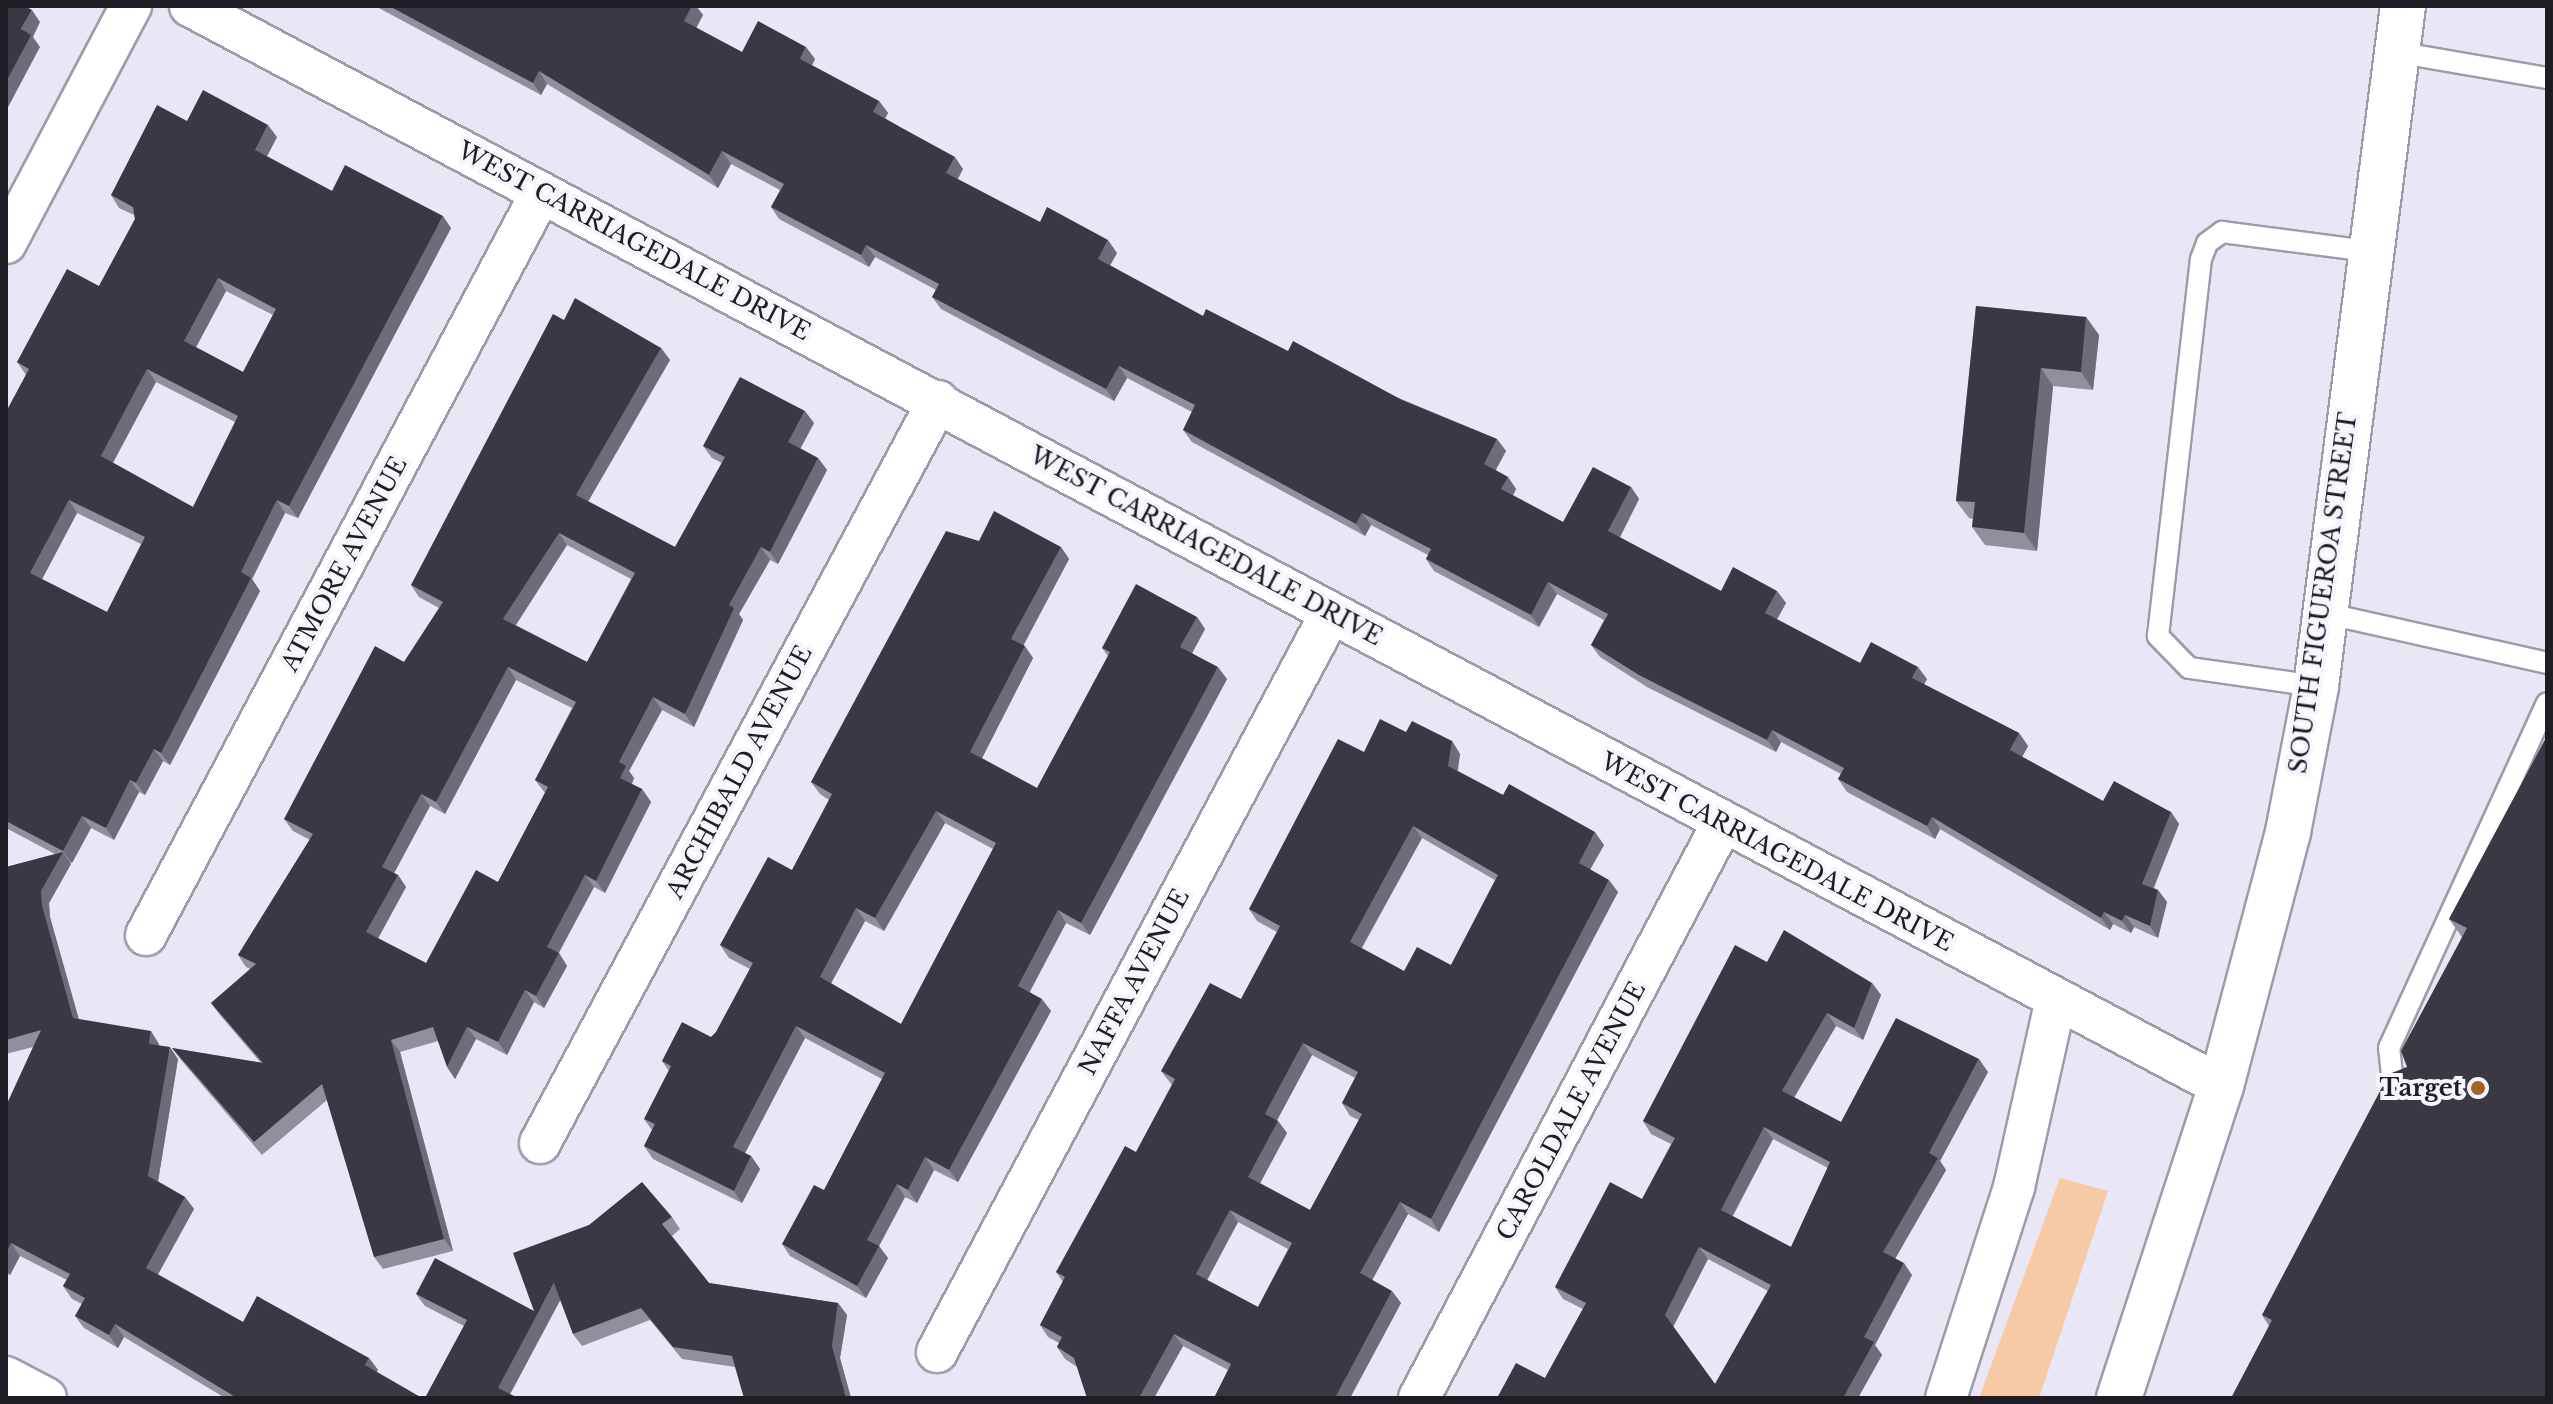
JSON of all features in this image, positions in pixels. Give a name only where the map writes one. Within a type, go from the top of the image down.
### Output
[{"type":"main road","name":"SOUTH FIGUEROA STREET","points":[[2119,1398],[2221,1086],[2288,832],[2316,686],[2369,251],[2403,6]]},
{"type":"street","points":[[6,243],[131,6]]},
{"type":"street","name":"WEST CARRIAGEDALE DRIVE","points":[[190,6],[938,401],[1722,824],[2221,1086]]},
{"type":"street","name":"ATMORE AVENUE","points":[[146,935],[541,193]]},
{"type":"street","name":"ARCHIBALD AVENUE","points":[[540,1143],[938,401]]},
{"type":"street","name":"NAFFA AVENUE","points":[[937,1352],[1331,613]]},
{"type":"street","name":"CAROLDALE AVENUE","points":[[1419,1398],[1722,824]]},
{"type":"street","points":[[1946,1398],[2014,1187],[2056,999]]},
{"type":"street","points":[[6,1377],[46,1398]]},
{"type":"lane","points":[[2396,52],[2547,78]]},
{"type":"lane","points":[[2316,686],[2189,668],[2158,636],[2201,259],[2222,232],[2369,251]]},
{"type":"lane","points":[[2324,613],[2547,663]]},
{"type":"lane","points":[[2411,1085],[2392,1075],[2389,1048],[2547,703]]},
{"type":"shaded area","points":[[2060,1178],[2108,1191],[2039,1398],[1979,1398]]},
{"type":"building","points":[[6,6],[25,6],[32,10],[21,29],[31,35],[6,82]]},
{"type":"building","points":[[389,6],[692,6],[684,21],[742,52],[758,21],[806,47],[800,59],[879,101],[873,112],[955,157],[946,173],[1040,222],[1047,207],[1108,240],[1098,259],[1203,316],[1206,309],[1288,351],[1293,341],[1402,400],[1497,439],[1484,464],[1508,477],[1501,489],[1563,522],[1593,467],[1631,487],[1608,531],[1721,591],[1733,567],[1777,591],[1765,613],[1860,663],[1871,642],[1918,667],[1912,678],[2019,733],[2010,750],[2103,801],[2114,781],[2171,812],[2142,884],[2158,890],[2150,926],[2125,915],[2122,921],[2104,912],[2101,918],[1932,817],[1927,826],[1838,779],[1844,768],[1772,730],[1767,740],[1639,675],[1591,645],[1608,614],[1548,582],[1531,615],[1426,559],[1431,549],[1362,513],[1356,524],[1183,430],[1195,405],[1119,366],[1106,389],[932,297],[939,284],[866,245],[861,255],[771,207],[784,184],[722,151],[709,175],[539,71],[533,83]]},
{"type":"building","points":[[203,90],[268,125],[255,150],[332,191],[345,165],[443,216],[289,506],[277,500],[241,572],[251,578],[161,753],[154,749],[136,783],[130,780],[106,828],[82,816],[63,851],[6,821],[6,412],[29,369],[17,362],[67,269],[99,286],[135,219],[133,207],[111,195],[157,105],[187,121]],"holes":[[[218,278],[276,309],[243,372],[184,341]],[[147,369],[238,416],[193,507],[101,456]],[[69,500],[145,537],[107,612],[30,573]]]},
{"type":"building","points":[[575,298],[661,348],[576,495],[675,547],[725,457],[703,446],[740,377],[805,411],[788,442],[818,458],[770,552],[761,547],[729,605],[734,608],[685,714],[653,697],[619,762],[626,766],[620,778],[642,789],[596,881],[585,875],[547,947],[559,953],[536,996],[525,990],[498,1042],[467,1027],[447,1067],[433,1027],[391,1040],[444,1239],[374,1257],[322,1084],[254,1142],[172,1048],[263,1063],[211,1003],[256,964],[238,955],[313,834],[284,819],[375,646],[404,662],[443,602],[411,585],[553,314],[564,320]],"holes":[[[559,533],[635,573],[587,662],[503,619]],[[508,667],[576,702],[535,780],[548,787],[498,882],[476,870],[426,963],[366,932],[398,875],[382,867],[421,794],[436,802]]]},
{"type":"building","points":[[1976,306],[2086,317],[2081,372],[2041,368],[2024,533],[1972,527],[1975,502],[1956,501]]},
{"type":"building","points":[[994,511],[1061,547],[1011,639],[1025,646],[970,752],[1037,788],[1110,652],[1102,648],[1136,584],[1197,617],[1180,647],[1218,667],[1081,923],[1058,910],[1018,986],[1042,999],[949,1170],[925,1157],[908,1190],[897,1184],[867,1240],[879,1246],[857,1286],[782,1244],[814,1185],[824,1190],[885,1073],[796,1026],[733,1147],[751,1156],[734,1191],[644,1146],[655,1124],[644,1119],[671,1066],[662,1061],[682,1022],[711,1037],[753,963],[720,945],[768,857],[792,870],[832,794],[811,782],[946,531],[979,541]],"holes":[[[936,811],[996,843],[901,1024],[820,977],[856,908],[875,918]]]},
{"type":"building","points":[[1380,719],[1406,732],[1412,721],[1452,741],[1448,766],[1503,795],[1509,784],[1595,832],[1579,863],[1609,880],[1431,1219],[1400,1202],[1360,1273],[1392,1291],[1335,1398],[1214,1398],[1231,1364],[1174,1334],[1139,1398],[1087,1398],[1074,1358],[1057,1347],[1062,1337],[1040,1325],[1065,1277],[1056,1272],[1125,1146],[1136,1152],[1175,1079],[1161,1071],[1210,983],[1241,999],[1280,926],[1249,909],[1338,739],[1364,752]],"holes":[[[1413,826],[1498,875],[1451,965],[1417,947],[1404,971],[1350,942]],[[1303,1043],[1358,1072],[1342,1103],[1362,1114],[1310,1210],[1248,1177],[1278,1121],[1265,1114]],[[1230,1210],[1292,1243],[1258,1307],[1196,1274]]]},
{"type":"building","name":"Target","points":[[2547,736],[2547,1398],[2231,1398],[2272,1320],[2262,1315],[2389,1074],[2407,1067],[2401,1051],[2467,928],[2449,919]]},
{"type":"building","points":[[63,852],[41,891],[42,905],[73,1018],[151,1031],[149,1044],[170,1047],[148,1176],[185,1197],[146,1268],[243,1322],[257,1296],[369,1358],[365,1365],[422,1398],[237,1398],[115,1324],[109,1335],[75,1316],[85,1298],[63,1286],[70,1274],[11,1243],[6,1253],[6,1106],[41,1030],[6,1040],[6,867]]},
{"type":"building","points":[[1784,930],[1872,983],[1854,1028],[1827,1013],[1782,1091],[1841,1122],[1896,1018],[1979,1059],[1929,1153],[1938,1158],[1883,1252],[1904,1263],[1864,1337],[1874,1342],[1843,1398],[1497,1398],[1516,1363],[1545,1378],[1586,1303],[1555,1287],[1610,1182],[1642,1199],[1675,1138],[1643,1121],[1735,945],[1767,962]],"holes":[[[1764,1127],[1830,1162],[1791,1247],[1721,1210]],[[1699,1247],[1771,1285],[1715,1384],[1665,1315]]]},
{"type":"building","points":[[642,1182],[672,1217],[662,1224],[709,1283],[838,1303],[832,1346],[846,1398],[744,1398],[732,1356],[673,1347],[641,1308],[573,1334],[554,1283],[498,1388],[514,1396],[512,1398],[425,1398],[467,1320],[416,1294],[435,1258],[534,1311],[513,1253],[589,1225]]},
{"type":"place","name":"Target","points":[[2478,1088]]}]
